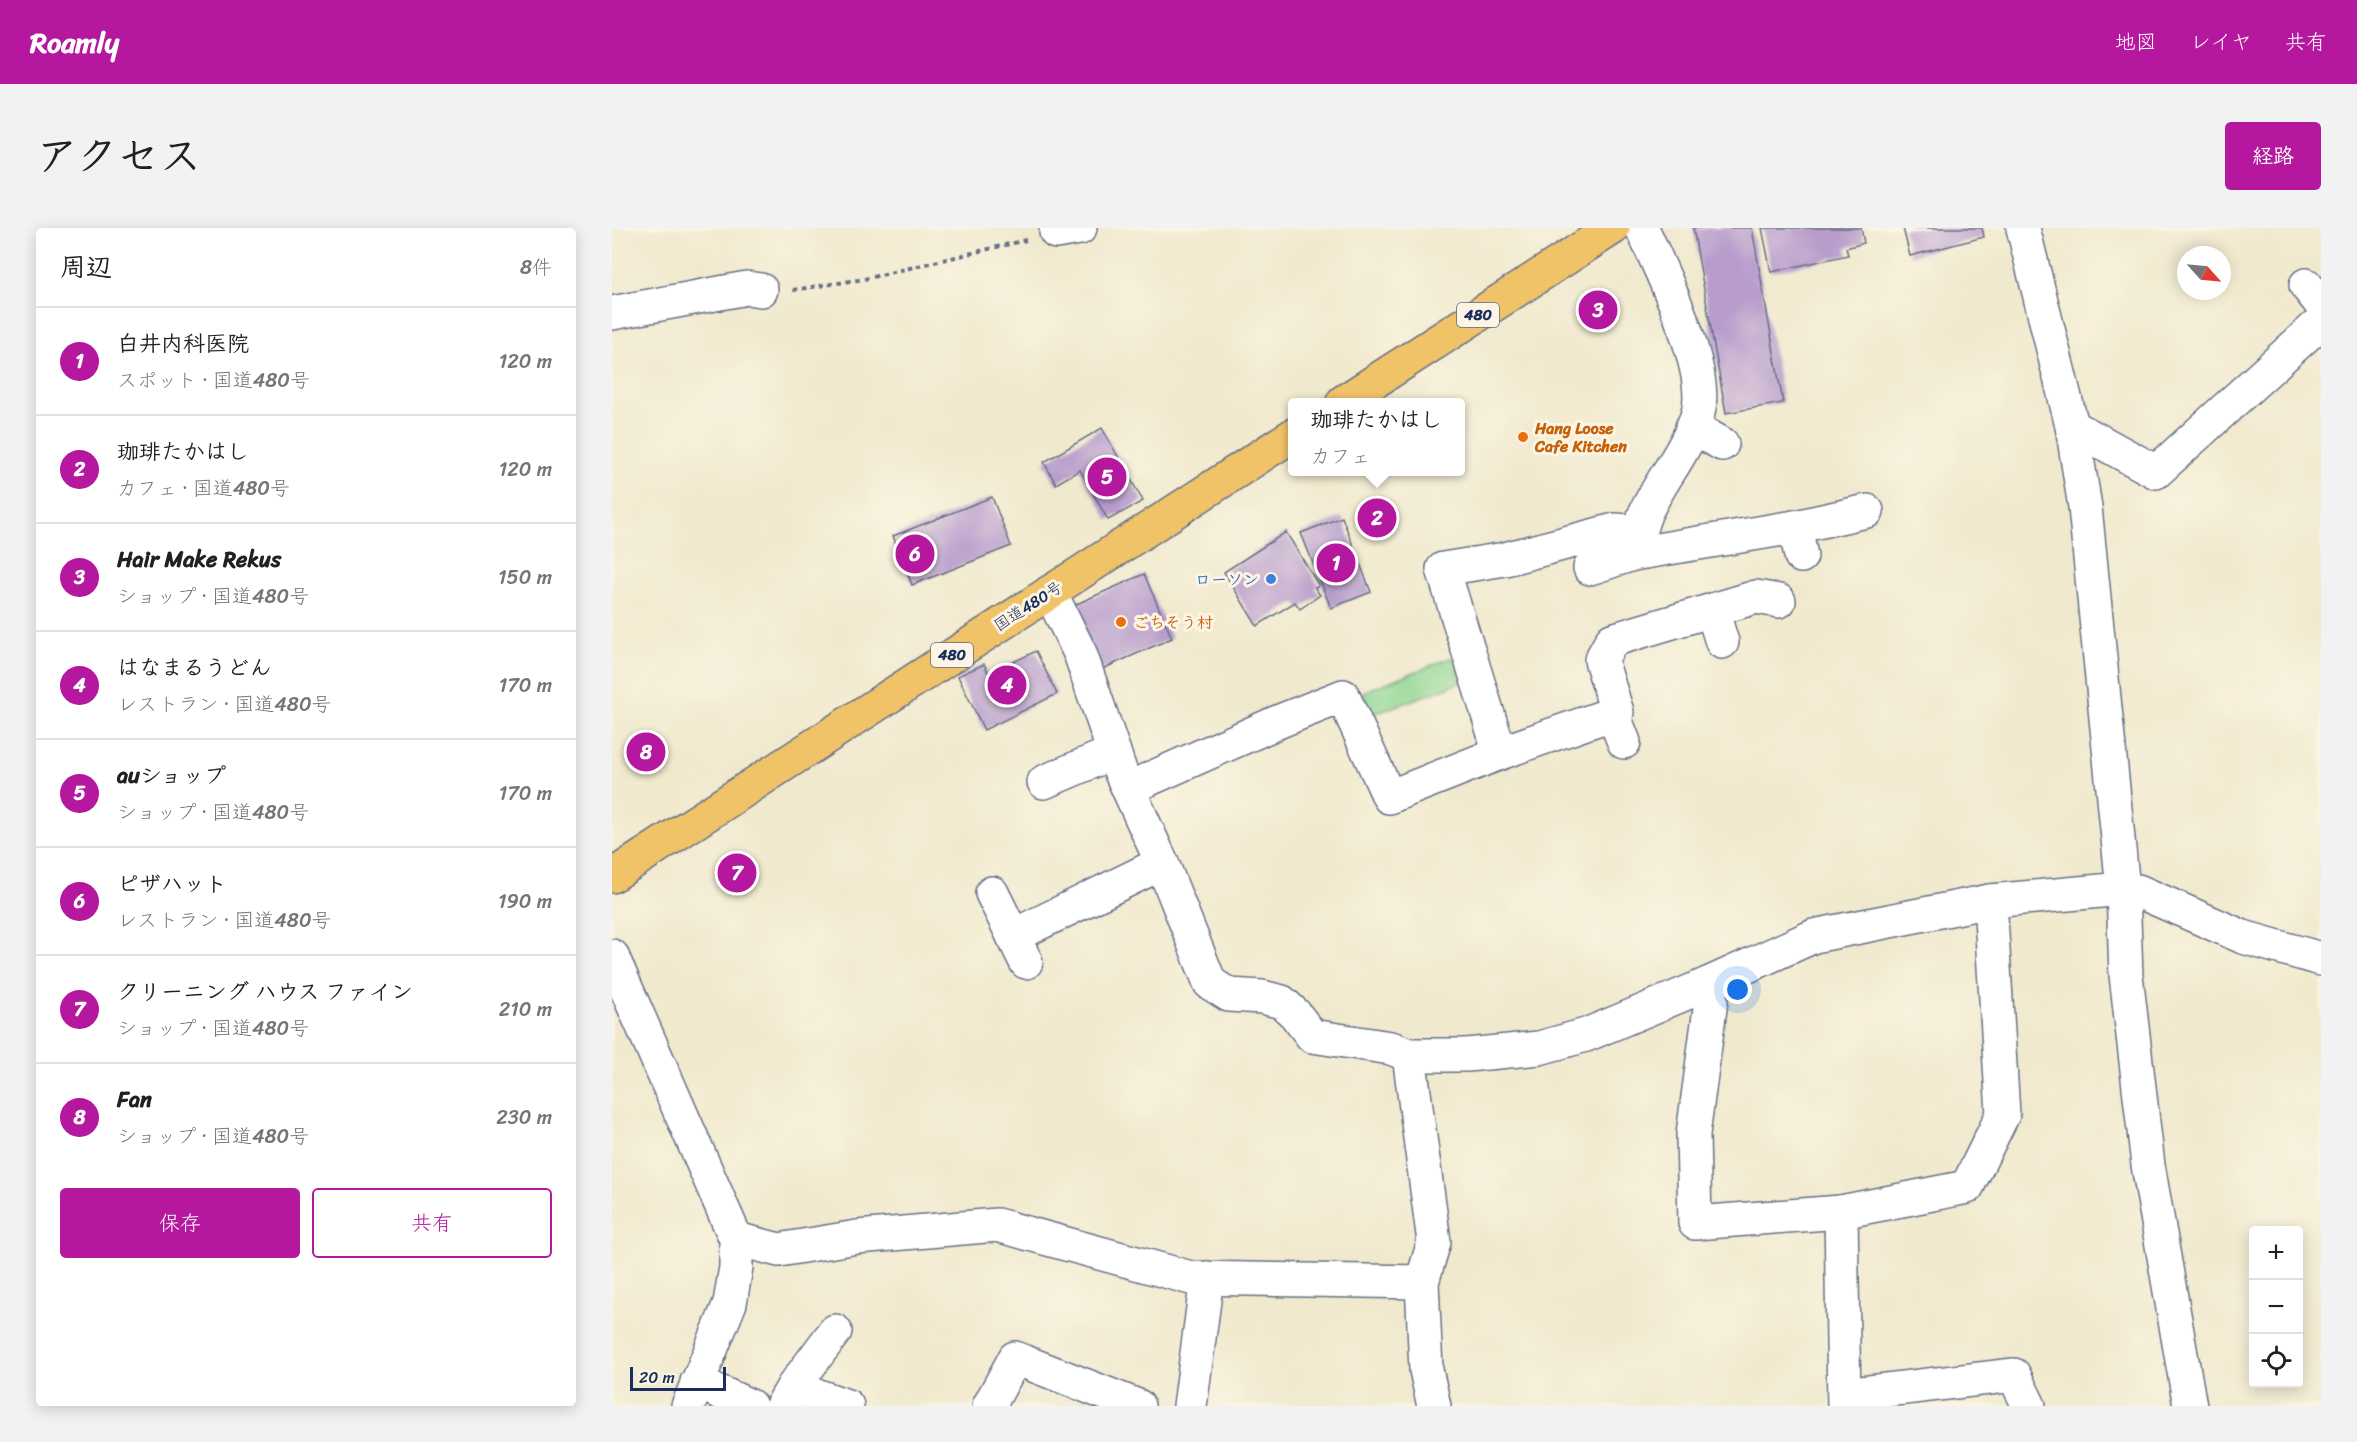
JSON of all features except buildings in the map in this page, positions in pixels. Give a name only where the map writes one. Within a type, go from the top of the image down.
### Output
[{"type":"highway","name":"480","points":[[1349,398],[1613,228]]},
{"type":"highway","name":"国道480号","points":[[612,876],[1288,438]]},
{"type":"street","points":[[1636,543],[1645,514],[1698,412],[1698,370],[1682,323],[1641,228]]},
{"type":"street","points":[[2023,228],[2072,426],[2085,507],[2123,889],[2126,975],[2148,1165],[2190,1406]]},
{"type":"street","points":[[612,313],[747,288],[761,290]]},
{"type":"street","points":[[2072,426],[2156,472],[2321,322]]},
{"type":"street","points":[[1692,427],[1722,444]]},
{"type":"street","points":[[1590,568],[1636,543],[1798,541],[1867,511]]},
{"type":"street","points":[[1500,753],[1443,569],[1505,559],[1615,531],[1636,543]]},
{"type":"street","points":[[1050,592],[1080,652],[1114,752],[1210,983],[1229,995],[1262,997],[1282,1002],[1295,1014],[1312,1036],[1391,1048],[1409,1055],[1467,1055],[1539,1048],[1586,1035],[1708,984],[1814,936],[1990,901],[2123,889],[2138,891],[2244,937],[2321,959]]},
{"type":"street","points":[[1129,788],[1280,721],[1343,696],[1389,797],[1500,753],[1618,728],[1617,712],[1601,660],[1612,640],[1756,597],[1779,601]]},
{"type":"street","points":[[1712,610],[1722,642]]},
{"type":"street","points":[[1044,782],[1114,752]]},
{"type":"street","points":[[992,893],[1020,949],[1162,863]]},
{"type":"street","points":[[1708,984],[1711,1001],[1693,1134],[1695,1223],[1841,1212],[1967,1187],[2003,1114],[1990,901]]},
{"type":"street","points":[[612,956],[736,1239],[736,1267],[729,1302],[692,1394],[750,1406]]},
{"type":"street","points":[[1409,1055],[1434,1242],[1422,1282],[1426,1370],[1434,1406]]},
{"type":"street","points":[[1841,1212],[1844,1400],[2014,1375],[2029,1406]]},
{"type":"street","points":[[736,1239],[779,1250],[857,1237],[997,1225],[1191,1278],[1422,1282]]},
{"type":"street","points":[[1190,1406],[1208,1278]]},
{"type":"street","points":[[835,1331],[787,1396],[847,1406]]},
{"type":"street","points":[[989,1406],[1015,1358],[1135,1406]]},
{"type":"path","points":[[761,290],[780,292],[864,279],[1068,230]]},
{"type":"green space","points":[[1453,657],[1462,682],[1371,715],[1363,692]]},
{"type":"place","name":"Hair Make Rekus","points":[[1598,310]]},
{"type":"place","name":"Hang Loose Cafe Kitchen","points":[[1523,437]]},
{"type":"place","name":"auショップ","points":[[1107,477]]},
{"type":"place","name":"珈琲たかはし","points":[[1377,518]]},
{"type":"place","name":"ピザハット","points":[[915,554]]},
{"type":"place","name":"白井内科医院","points":[[1336,563]]},
{"type":"place","name":"ローソン","points":[[1271,579]]},
{"type":"place","name":"ごちそう村","points":[[1121,622]]},
{"type":"place","name":"はなまるうどん","points":[[1007,685]]},
{"type":"place","name":"Fan","points":[[646,752]]},
{"type":"place","name":"クリーニング ハウス ファイン","points":[[737,873]]}]
